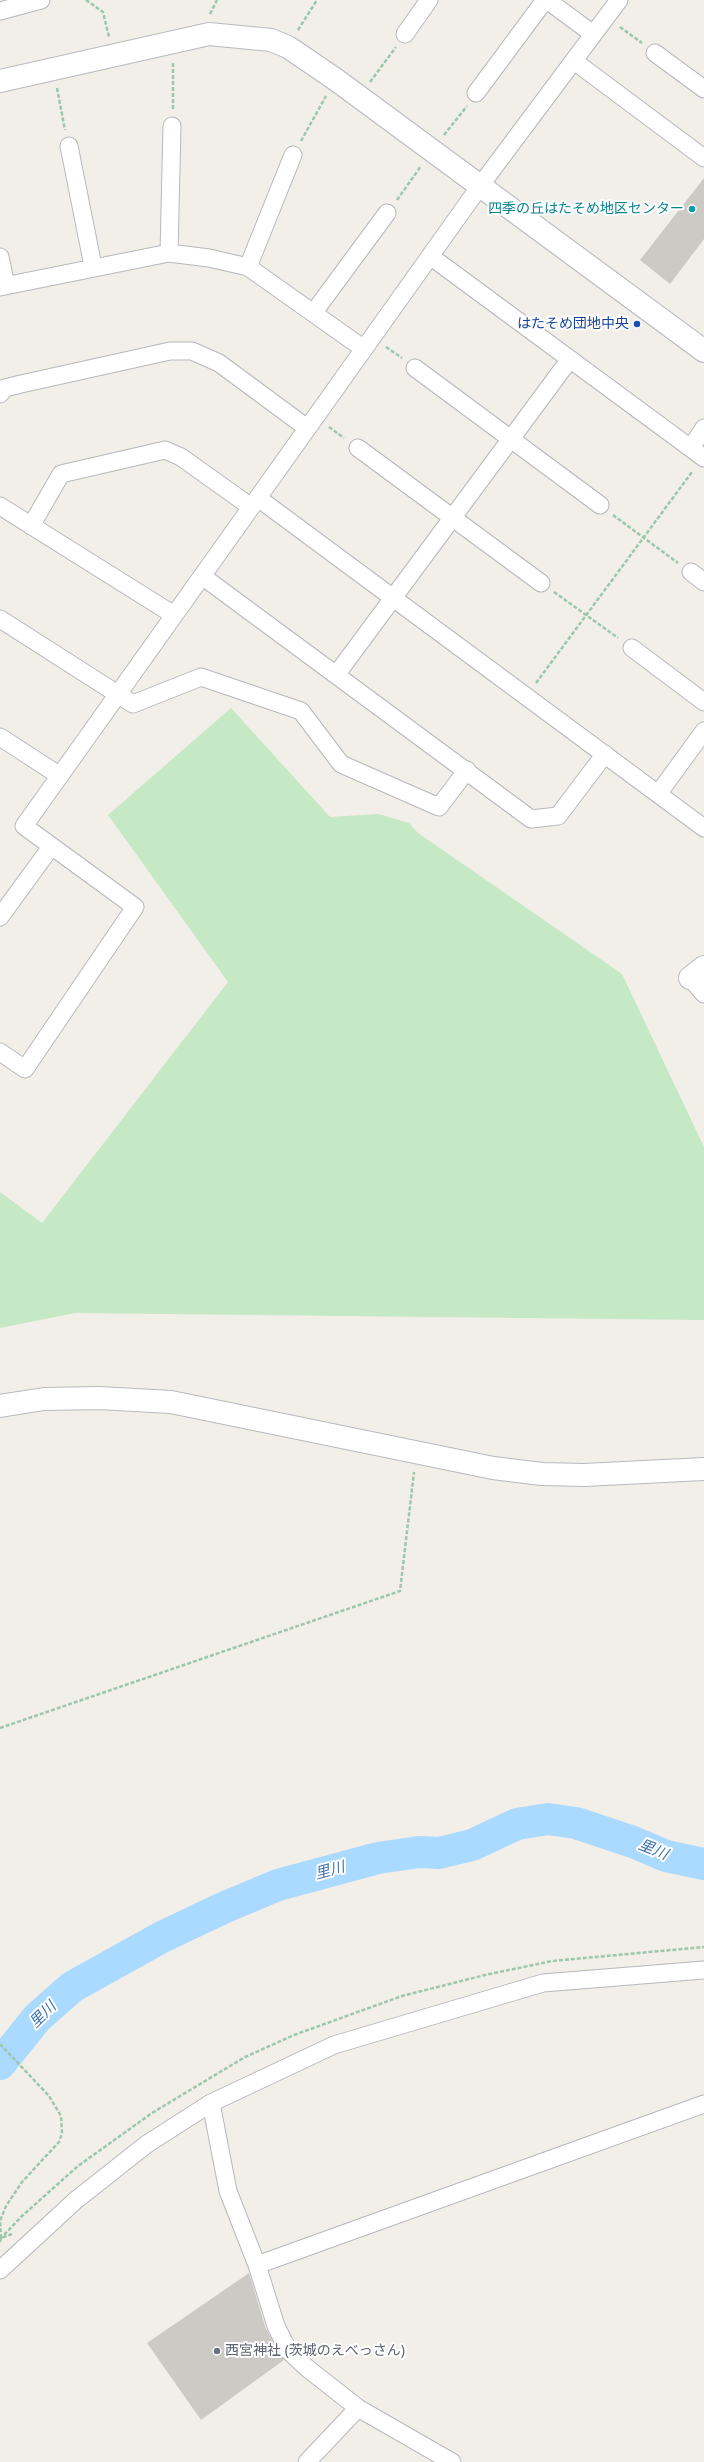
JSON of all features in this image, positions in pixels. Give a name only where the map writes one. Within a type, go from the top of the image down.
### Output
[{"type":"street","points":[[0,11],[41,0]]},
{"type":"street","points":[[405,34],[429,0]]},
{"type":"street","points":[[476,93],[546,0],[593,34]]},
{"type":"street","points":[[0,1052],[25,1068],[135,907],[24,826],[480,186],[619,0]]},
{"type":"street","points":[[0,81],[209,34],[257,37],[271,40],[288,47],[335,79],[704,351]]},
{"type":"street","points":[[655,53],[704,89]]},
{"type":"street","points":[[574,61],[704,158]]},
{"type":"street","points":[[169,253],[172,126]]},
{"type":"street","points":[[68,146],[93,266]]},
{"type":"street","points":[[248,267],[293,156]]},
{"type":"street","points":[[314,312],[387,213]]},
{"type":"street","points":[[0,257],[3,286],[93,266],[169,253],[248,267],[314,312],[368,343]]},
{"type":"street","points":[[430,256],[699,454],[704,428]]},
{"type":"street","points":[[0,394],[5,388],[21,384],[170,351],[192,351],[219,363],[311,422]]},
{"type":"street","points":[[336,675],[570,359]]},
{"type":"street","points":[[415,368],[600,505]]},
{"type":"street","points":[[358,448],[542,583]]},
{"type":"street","points":[[31,526],[61,474],[165,450],[181,457],[254,502],[393,598],[704,828]]},
{"type":"street","points":[[0,506],[174,615]]},
{"type":"street","points":[[202,576],[467,770],[531,819],[558,816],[605,754]]},
{"type":"street","points":[[0,619],[119,693],[133,704],[201,677],[301,711],[340,764],[439,807],[467,770]]},
{"type":"street","points":[[632,648],[704,702]]},
{"type":"street","points":[[658,794],[704,731]]},
{"type":"street","points":[[1,741],[60,776]]},
{"type":"street","points":[[0,917],[51,847]]},
{"type":"street","points":[[0,1406],[44,1399],[98,1398],[171,1402],[260,1418],[416,1454],[493,1468],[542,1474],[584,1475],[704,1469]]},
{"type":"street","points":[[0,2270],[76,2200],[147,2144],[211,2103],[334,2045],[543,1983],[704,1970]]},
{"type":"street","points":[[211,2103],[228,2191],[257,2265],[276,2326],[288,2350],[307,2368],[358,2408],[452,2462]]},
{"type":"street","points":[[257,2265],[704,2104]]},
{"type":"street","points":[[307,2462],[358,2408]]},
{"type":"path","points":[[86,0],[103,12],[114,56]]},
{"type":"path","points":[[288,47],[317,0]]},
{"type":"path","points":[[606,17],[655,53]]},
{"type":"path","points":[[359,97],[405,34]]},
{"type":"path","points":[[172,126],[173,43]]},
{"type":"path","points":[[53,70],[68,146]]},
{"type":"path","points":[[293,156],[335,79]]},
{"type":"path","points":[[387,213],[476,93]]},
{"type":"path","points":[[368,343],[415,368]]},
{"type":"path","points":[[311,422],[358,448]]},
{"type":"path","points":[[526,696],[644,537],[699,454]]},
{"type":"path","points":[[600,505],[698,577]]},
{"type":"path","points":[[542,583],[632,648]]},
{"type":"path","points":[[0,1728],[400,1591],[416,1454]]},
{"type":"path","points":[[0,2044],[49,2096],[61,2116],[62,2133],[59,2142],[22,2182],[6,2206],[0,2221],[1,2238]]},
{"type":"green space","points":[[231,708],[330,817],[378,814],[409,823],[418,833],[622,974],[704,1147],[704,1320],[75,1313],[0,1328],[0,1192],[42,1223],[228,982],[108,815]]},
{"type":"building","name":"四季の丘はたそめ地区センター","points":[[704,178],[704,239],[670,284],[640,260]]},
{"type":"building","name":"西宮神社 (茨城のえべっさん)","points":[[249,2273],[266,2329],[284,2360],[201,2420],[147,2343]]},
{"type":"waterway","name":"里川","points":[[0,2064],[37,2018],[72,1987],[162,1937],[223,1908],[278,1885],[378,1858],[419,1852],[439,1853],[472,1845],[517,1824],[548,1819],[576,1823],[633,1842],[666,1856],[704,1864]]},
{"type":"place","name":"四季の丘はたそめ地区センター","points":[[692,209]]},
{"type":"place","name":"はたそめ団地中央","points":[[637,324]]},
{"type":"place","name":"西宮神社 (茨城のえべっさん)","points":[[217,2351]]}]
